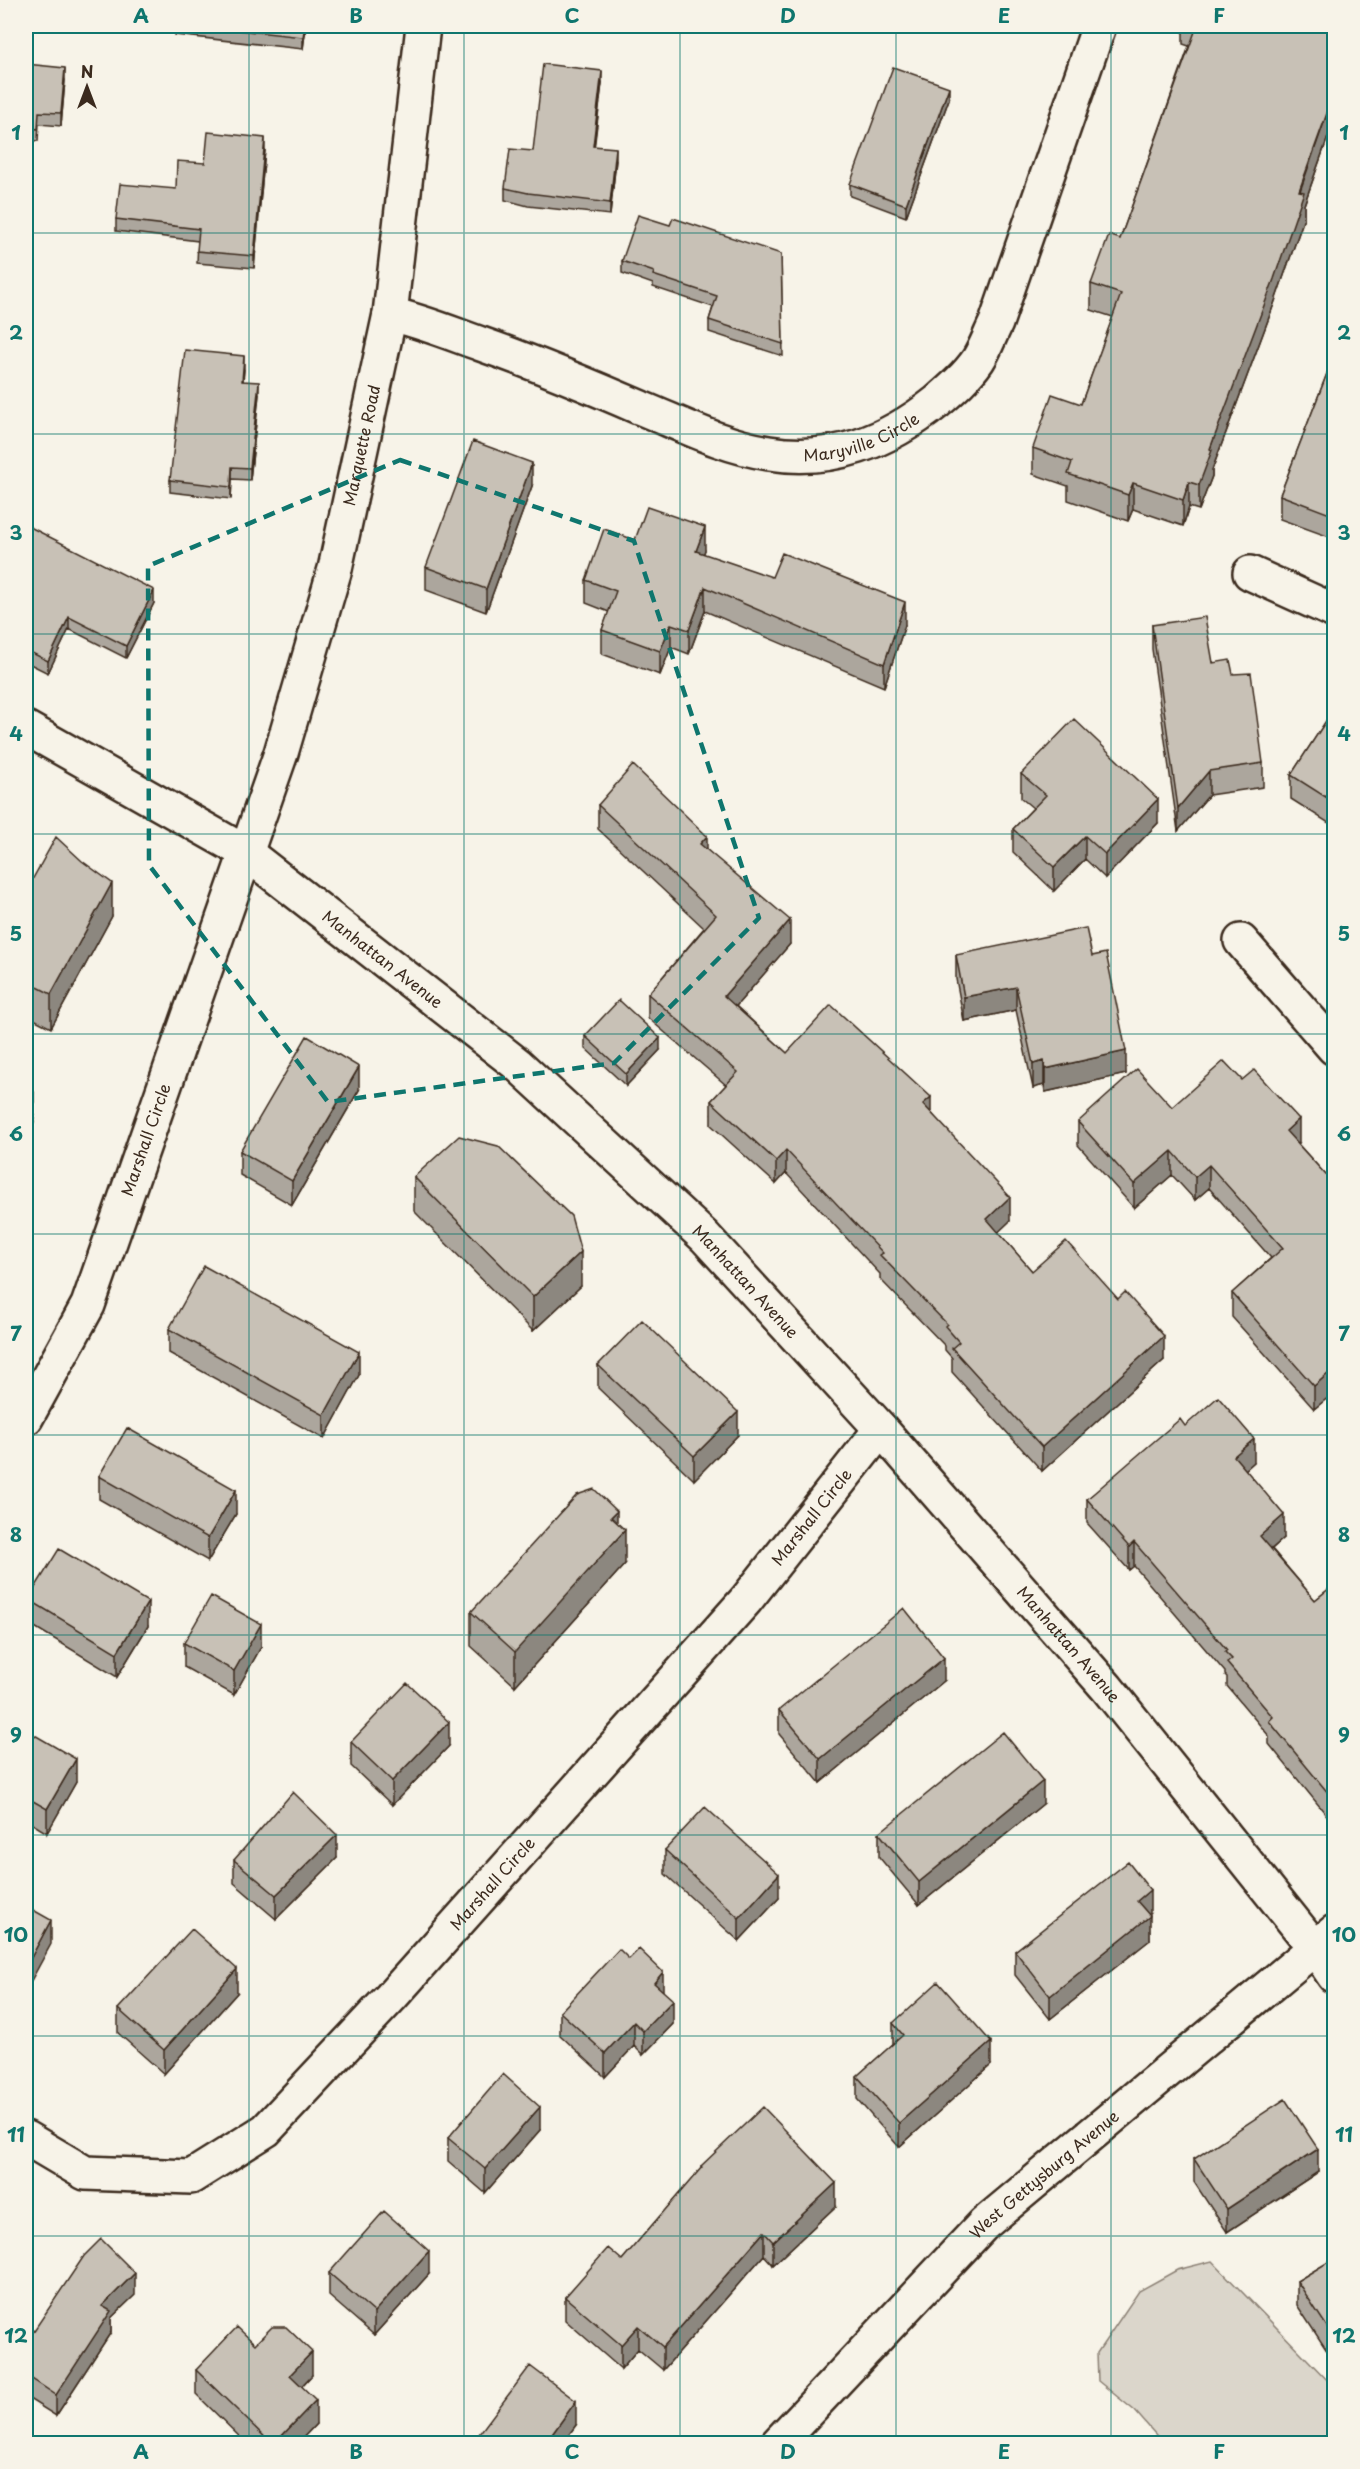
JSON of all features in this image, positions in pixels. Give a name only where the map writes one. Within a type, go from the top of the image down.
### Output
[{"type":"street","name":"Marquette Road","points":[[245,852],[281,753],[335,569],[390,314],[423,26]]},
{"type":"street","name":"Maryville Circle","points":[[390,314],[417,320],[538,365],[725,443],[770,453],[807,455],[840,452],[869,444],[906,425],[931,406],[955,387],[978,360],[996,323],[1099,26]]},
{"type":"street","points":[[1250,573],[1335,611]]},
{"type":"street","name":"Manhattan Avenue","points":[[26,728],[245,852],[518,1064],[705,1237],[881,1429],[1325,1940],[1335,1976]]},
{"type":"street","name":"Marshall Circle","points":[[26,1418],[88,1305],[245,852]]},
{"type":"street","points":[[1241,941],[1335,1048]]},
{"type":"street","name":"Marshall Circle","points":[[26,2138],[85,2173],[191,2177],[266,2130],[399,1988],[746,1600],[881,1429]]},
{"type":"street","name":"West Gettysburg Avenue","points":[[777,2444],[984,2224],[1325,1940]]},
{"type":"highlighted area","points":[[400,460],[634,541],[759,918],[614,1063],[328,1102],[149,865],[148,566]]},
{"type":"shaded area","points":[[1212,2261],[1334,2387],[1334,2443],[1163,2443],[1135,2411],[1098,2381],[1097,2353],[1139,2291],[1177,2270]]},
{"type":"building","points":[[199,26],[305,26],[303,37]]},
{"type":"building","points":[[1197,26],[1335,26],[1335,91],[1299,191],[1304,192],[1274,279],[1210,449],[1212,450],[1199,485],[1189,482],[1183,500],[1133,483],[1128,495],[1068,474],[1072,462],[1033,448],[1052,394],[1081,404],[1121,294],[1091,284],[1109,235],[1120,239]]},
{"type":"building","points":[[26,64],[65,68],[61,113],[39,112],[38,129],[26,127]]},
{"type":"building","points":[[543,64],[602,71],[593,146],[616,148],[610,203],[505,188],[510,149],[533,151]]},
{"type":"building","points":[[893,67],[949,87],[906,205],[850,184]]},
{"type":"building","points":[[208,132],[265,138],[254,256],[197,251],[199,229],[116,219],[120,184],[176,189],[177,161],[205,163]]},
{"type":"building","points":[[638,215],[670,225],[673,218],[781,254],[783,344],[709,320],[717,296],[653,275],[654,272],[622,261]]},
{"type":"building","points":[[185,350],[244,356],[242,381],[259,382],[250,468],[232,467],[231,487],[170,480]]},
{"type":"building","points":[[1335,353],[1335,516],[1280,495]]},
{"type":"building","points":[[473,441],[532,463],[486,589],[426,567]]},
{"type":"building","points":[[647,507],[705,527],[696,551],[772,577],[782,553],[905,602],[884,664],[705,587],[689,630],[671,624],[660,651],[602,630],[616,591],[586,580],[604,529],[635,540]]},
{"type":"building","points":[[26,525],[154,590],[126,646],[69,617],[48,661],[26,650],[26,610],[31,598],[26,596]]},
{"type":"building","points":[[1205,617],[1213,663],[1230,660],[1233,674],[1251,673],[1263,763],[1209,771],[1178,808],[1152,625]]},
{"type":"building","points":[[1335,707],[1335,803],[1291,775]]},
{"type":"building","points":[[1074,719],[1158,799],[1105,854],[1085,836],[1054,867],[1013,829],[1046,795],[1021,774]]},
{"type":"building","points":[[633,765],[707,836],[700,844],[790,920],[724,996],[787,1053],[831,1005],[931,1097],[923,1104],[1010,1197],[987,1219],[1032,1271],[1066,1241],[1118,1299],[1125,1292],[1164,1336],[1042,1447],[952,1348],[959,1342],[945,1326],[947,1324],[880,1255],[883,1253],[786,1150],[776,1161],[711,1101],[738,1072],[648,994],[716,915],[598,805]]},
{"type":"building","points":[[56,837],[82,861],[112,883],[51,994],[26,981],[26,891]]},
{"type":"building","points":[[1086,928],[1092,956],[1106,953],[1126,1051],[1045,1069],[1044,1061],[1033,1064],[1016,987],[964,997],[956,955]]},
{"type":"building","points":[[619,1000],[660,1038],[626,1074],[585,1036]]},
{"type":"building","points":[[307,1036],[359,1067],[292,1181],[240,1151]]},
{"type":"building","points":[[1224,1061],[1242,1080],[1254,1070],[1299,1119],[1286,1131],[1335,1183],[1335,1377],[1330,1372],[1314,1386],[1232,1293],[1283,1248],[1209,1165],[1195,1177],[1172,1151],[1134,1184],[1078,1122],[1137,1069],[1172,1107]]},
{"type":"building","points":[[26,1087],[34,1092],[26,1107]]},
{"type":"building","points":[[459,1136],[498,1146],[571,1216],[581,1252],[533,1297],[414,1177]]},
{"type":"building","points":[[204,1266],[359,1352],[324,1415],[169,1329]]},
{"type":"building","points":[[642,1320],[738,1412],[694,1456],[598,1365]]},
{"type":"building","points":[[1218,1397],[1254,1439],[1234,1456],[1284,1515],[1260,1536],[1315,1600],[1335,1584],[1335,1790],[1329,1794],[1269,1721],[1273,1717],[1227,1663],[1232,1659],[1225,1652],[1227,1650],[1134,1542],[1129,1547],[1087,1499],[1180,1419],[1185,1426]]},
{"type":"building","points":[[127,1428],[236,1490],[208,1538],[99,1476]]},
{"type":"building","points":[[594,1489],[617,1511],[611,1517],[625,1530],[515,1652],[471,1612],[577,1495]]},
{"type":"building","points":[[59,1549],[148,1602],[117,1653],[28,1599]]},
{"type":"building","points":[[211,1596],[261,1624],[234,1671],[184,1643]]},
{"type":"building","points":[[904,1608],[944,1658],[820,1759],[779,1710]]},
{"type":"building","points":[[407,1683],[449,1722],[392,1781],[351,1742]]},
{"type":"building","points":[[26,1730],[76,1759],[47,1809],[26,1797]]},
{"type":"building","points":[[1003,1732],[1043,1781],[919,1882],[879,1833]]},
{"type":"building","points":[[293,1792],[337,1835],[276,1895],[234,1860]]},
{"type":"building","points":[[705,1807],[779,1874],[739,1918],[665,1850]]},
{"type":"building","points":[[1128,1862],[1150,1890],[1137,1901],[1150,1916],[1050,1996],[1015,1951]]},
{"type":"building","points":[[26,1906],[51,1920],[26,1967]]},
{"type":"building","points":[[192,1929],[237,1969],[164,2050],[118,2009]]},
{"type":"building","points":[[619,1949],[629,1959],[639,1949],[663,1972],[654,1983],[673,2000],[643,2031],[634,2022],[605,2053],[560,2012]]},
{"type":"building","points":[[938,1982],[991,2042],[899,2123],[857,2076],[903,2035],[893,2023]]},
{"type":"building","points":[[503,2074],[540,2107],[485,2169],[448,2138]]},
{"type":"building","points":[[1285,2099],[1318,2149],[1227,2209],[1194,2159]]},
{"type":"building","points":[[763,2107],[836,2183],[773,2242],[764,2232],[663,2347],[638,2326],[621,2345],[565,2297],[608,2248],[622,2260],[701,2166]]},
{"type":"building","points":[[384,2211],[429,2251],[374,2312],[329,2273]]},
{"type":"building","points":[[101,2239],[135,2273],[102,2306],[111,2311],[56,2395],[26,2375],[26,2327],[33,2332],[84,2256]]},
{"type":"building","points":[[1335,2258],[1335,2339],[1297,2281]]},
{"type":"building","points":[[237,2327],[255,2344],[272,2327],[286,2327],[312,2352],[290,2375],[316,2400],[274,2444],[196,2370]]},
{"type":"building","points":[[530,2366],[576,2401],[545,2444],[484,2444],[476,2438]]}]
